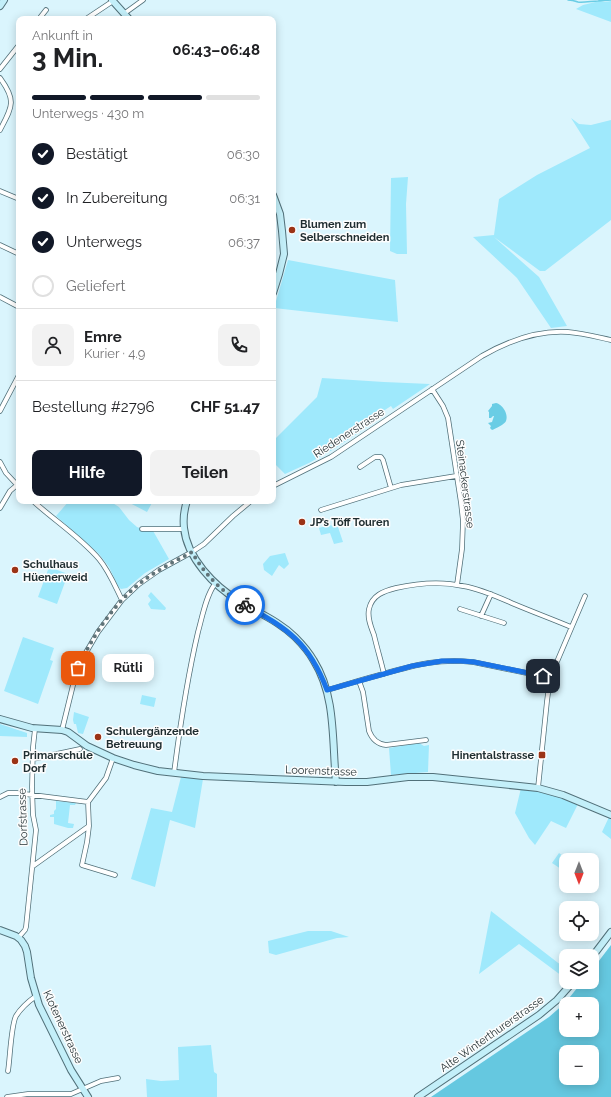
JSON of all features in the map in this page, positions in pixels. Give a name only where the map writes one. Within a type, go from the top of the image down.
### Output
[{"type":"street","points":[[0,6],[4,0]]},
{"type":"street","points":[[90,16],[112,0],[127,16]]},
{"type":"street","points":[[125,13],[143,0]]},
{"type":"street","points":[[41,16],[46,10]]},
{"type":"street","points":[[0,69],[16,49]]},
{"type":"street","points":[[0,78],[8,89],[11,99],[10,110],[0,130]]},
{"type":"street","points":[[0,191],[16,198]]},
{"type":"street","points":[[276,203],[280,214],[282,240],[280,254],[281,264],[276,284]]},
{"type":"street","points":[[0,245],[16,253]]},
{"type":"street","points":[[0,297],[16,305]]},
{"type":"street","name":"Riedenerstrasse","points":[[276,484],[331,457],[497,347],[518,339],[539,334],[563,332],[611,340]]},
{"type":"street","points":[[0,411],[16,381]]},
{"type":"street","name":"Steinackerstrasse","points":[[432,390],[443,406],[446,414],[461,503],[463,521],[462,549],[457,585]]},
{"type":"street","points":[[360,466],[375,456],[381,457],[391,488]]},
{"type":"street","points":[[0,462],[6,473],[16,484]]},
{"type":"street","points":[[321,510],[410,483],[456,476]]},
{"type":"street","points":[[0,508],[10,491],[16,487]]},
{"type":"street","points":[[38,504],[82,542],[98,558],[108,572],[122,600]]},
{"type":"street","points":[[186,504],[184,513],[184,529],[186,538],[198,563],[215,584],[238,601],[268,618],[295,636],[314,660],[327,690],[331,712],[336,782]]},
{"type":"street","points":[[62,730],[75,677],[81,661],[98,632],[122,600],[154,573],[204,544],[247,504]]},
{"type":"street","points":[[142,529],[184,529]]},
{"type":"street","points":[[384,674],[369,618],[370,607],[377,595],[410,585],[428,583],[475,588],[571,627]]},
{"type":"street","points":[[174,773],[185,694],[195,645],[206,603],[215,584]]},
{"type":"street","points":[[481,616],[491,594]]},
{"type":"street","points":[[538,788],[551,678],[585,596]]},
{"type":"street","points":[[460,609],[504,623]]},
{"type":"street","points":[[327,690],[424,663],[442,661],[480,663],[551,678]]},
{"type":"street","points":[[359,681],[369,731],[371,737],[375,741],[386,745],[426,740]]},
{"type":"street","points":[[0,719],[36,729]]},
{"type":"street","name":"Loorenstrasse","points":[[36,729],[62,730],[68,732],[87,746],[113,758],[145,768],[174,773],[203,776],[336,782],[367,782],[408,777],[433,776],[538,788],[563,795],[611,815]]},
{"type":"street","name":"Dorfstrasse","points":[[18,938],[25,929],[33,866],[36,829],[33,815],[32,795],[36,729]]},
{"type":"street","points":[[33,759],[80,749]]},
{"type":"street","points":[[113,758],[106,778],[88,802],[88,838],[82,865],[115,875]]},
{"type":"street","points":[[0,797],[8,793],[88,802]]},
{"type":"street","points":[[33,866],[89,826]]},
{"type":"street","points":[[0,930],[18,938]]},
{"type":"street","points":[[598,949],[611,932]]},
{"type":"street","name":"Klotenerstrasse","points":[[18,938],[23,942],[26,950],[39,1004],[69,1065],[88,1097]]},
{"type":"street","name":"Alte Winterthurerstrasse","points":[[418,1097],[539,1015],[557,1000],[567,989]]},
{"type":"street","points":[[8,1071],[15,1018],[27,1003],[36,996]]},
{"type":"street","points":[[7,1097],[28,1094],[74,1094],[82,1088],[102,1081],[118,1078]]},
{"type":"shaded area","points":[[600,1],[611,1],[611,22],[576,9],[583,5]]},
{"type":"shaded area","points":[[571,118],[579,124],[591,125],[611,120],[611,220],[545,271],[540,271],[494,237],[539,277],[567,326],[551,328],[517,278],[473,237],[494,235],[499,199],[537,175],[590,148]]},
{"type":"shaded area","points":[[408,177],[406,204],[407,254],[397,254],[390,251],[391,178]]},
{"type":"shaded area","points":[[288,260],[395,280],[398,322],[276,308],[276,301]]},
{"type":"shaded area","points":[[322,378],[430,384],[393,409],[391,406],[371,419],[373,423],[334,449],[285,474],[276,465],[276,438],[317,397]]},
{"type":"shaded area","points":[[496,403],[501,405],[507,415],[507,418],[504,424],[492,430],[488,423],[492,422],[494,416],[489,418],[488,411],[492,404]]},
{"type":"shaded area","points":[[66,504],[114,504],[119,507],[129,520],[137,527],[142,529],[152,529],[169,559],[145,573],[127,588],[121,589],[109,567],[99,554],[56,516]]},
{"type":"shaded area","points":[[132,504],[151,504],[147,512]]},
{"type":"shaded area","points":[[329,525],[338,527],[343,542],[334,544],[330,533],[321,535],[319,528]]},
{"type":"shaded area","points":[[285,553],[289,564],[284,569],[279,565],[272,576],[264,570],[263,564],[270,556]]},
{"type":"shaded area","points":[[49,567],[68,574],[57,604],[38,597]]},
{"type":"shaded area","points":[[151,592],[166,608],[165,610],[151,609],[148,604],[151,600],[148,596]]},
{"type":"shaded area","points":[[23,637],[54,648],[50,660],[53,661],[38,704],[4,691]]},
{"type":"shaded area","points":[[142,695],[156,698],[154,707],[140,704]]},
{"type":"shaded area","points":[[74,712],[89,717],[83,734],[78,733],[76,724],[74,724]]},
{"type":"shaded area","points":[[0,724],[27,733],[27,737],[0,736]]},
{"type":"shaded area","points":[[419,743],[424,746],[429,745],[428,772],[391,775],[389,748]]},
{"type":"shaded area","points":[[181,777],[203,779],[195,828],[170,820],[155,887],[131,879],[151,808],[172,812]]},
{"type":"shaded area","points":[[521,788],[550,794],[578,804],[566,828],[551,821],[535,845],[529,838],[515,813]]},
{"type":"shaded area","points":[[56,801],[76,803],[75,805],[70,805],[68,823],[74,824],[73,828],[54,824],[54,817],[50,817],[50,815],[54,814],[56,809]]},
{"type":"shaded area","points":[[609,817],[611,818],[611,839],[602,832]]},
{"type":"shaded area","points":[[559,853],[559,868],[552,863]]},
{"type":"shaded area","points":[[491,911],[559,964],[559,974],[519,944],[479,974]]},
{"type":"shaded area","points":[[308,931],[331,931],[349,937],[337,938],[276,955],[269,953],[268,941]]},
{"type":"shaded area","points":[[611,945],[611,1097],[431,1097],[549,1017],[559,1008],[559,1037],[599,1037],[599,997],[570,997],[576,989],[599,989],[599,961]]},
{"type":"shaded area","points":[[211,1045],[214,1072],[217,1074],[217,1097],[147,1097],[146,1079],[161,1081],[179,1080],[178,1047]]},
{"type":"waterway","points":[[568,0],[578,2],[611,0]]},
{"type":"way so far","points":[[78,668],[98,632],[122,600],[159,570],[192,552],[198,563],[215,584],[245,605]]},
{"type":"place","name":"Blumen zum Selberschneiden","points":[[292,230]]},
{"type":"place","name":"JP’s Töff Touren","points":[[302,522]]},
{"type":"place","name":"Schulhaus Hüenerweid","points":[[15,570]]},
{"type":"place","name":"Rütli","points":[[78,668]]},
{"type":"place","name":"Schulergänzende Betreuung","points":[[98,737]]},
{"type":"place","name":"Hinentalstrasse","points":[[542,755]]},
{"type":"place","name":"Primarschule Dorf","points":[[15,761]]},
{"type":"route","points":[[245,605],[295,636],[314,660],[327,690],[412,666],[442,661],[474,662],[543,676]]}]
